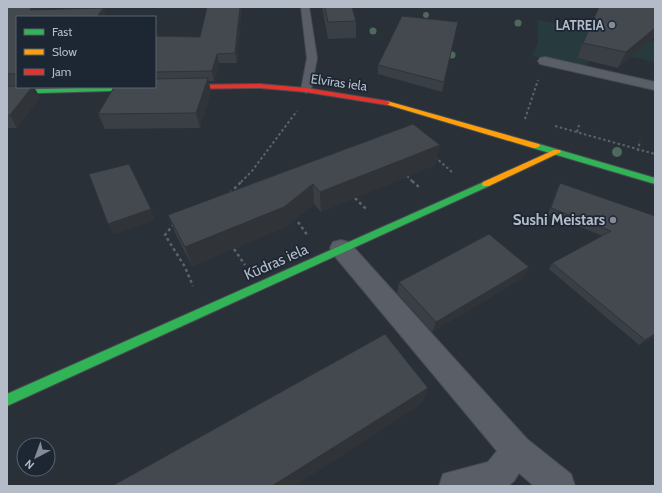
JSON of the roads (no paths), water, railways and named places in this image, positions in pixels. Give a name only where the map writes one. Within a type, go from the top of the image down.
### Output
[{"type":"street","points":[[545,61],[655,86]]},
{"type":"street","name":"Elvīras iela","points":[[171,88],[260,86],[306,90],[396,104],[655,181]]},
{"type":"street","points":[[7,92],[155,88]]},
{"type":"street","name":"Kūdras iela","points":[[7,400],[341,248],[557,152]]},
{"type":"street","points":[[341,248],[516,450],[559,486]]},
{"type":"street","points":[[455,486],[495,476],[503,470],[516,450]]},
{"type":"lane","points":[[304,7],[312,58],[306,90]]},
{"type":"place","name":"LATREIA","points":[[612,25]]},
{"type":"place","name":"Sushi Meistars","points":[[613,220]]}]
